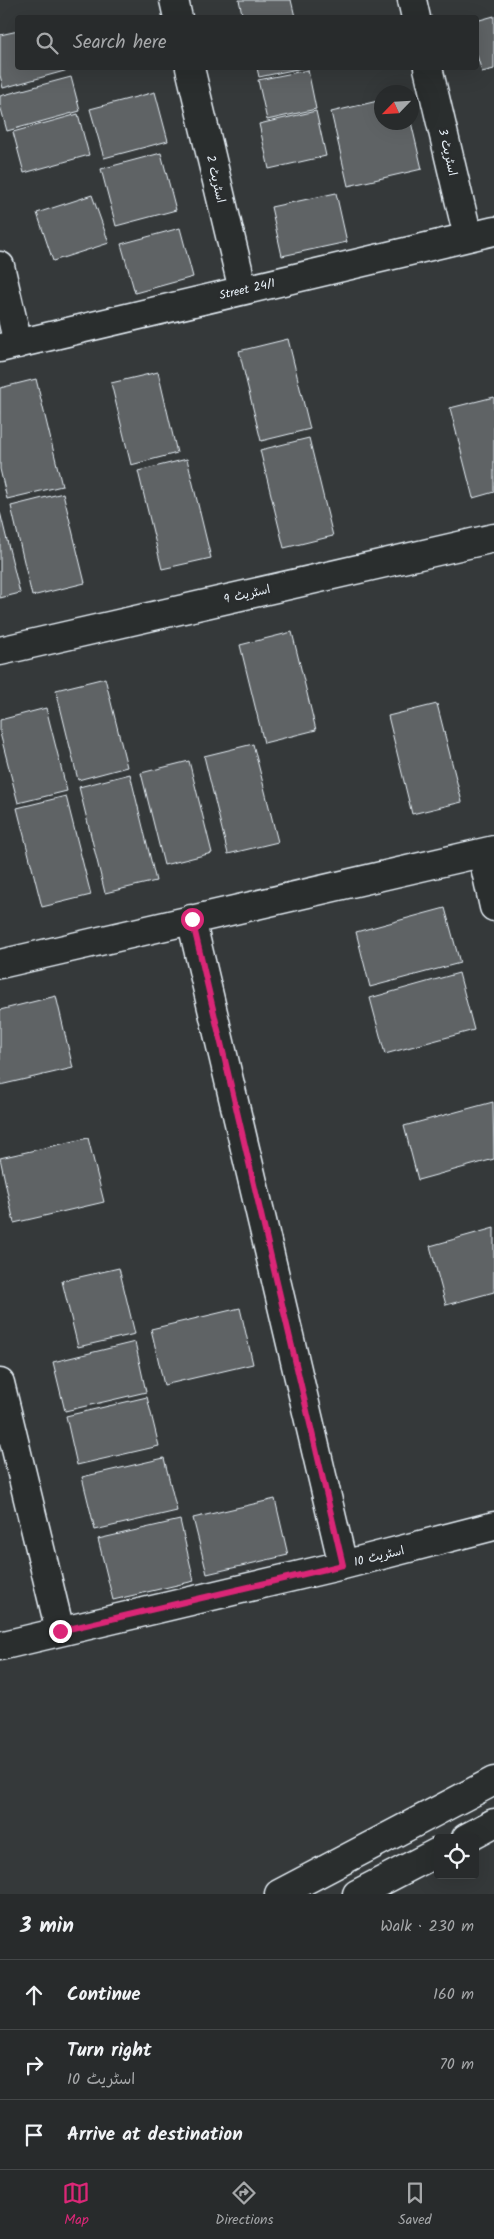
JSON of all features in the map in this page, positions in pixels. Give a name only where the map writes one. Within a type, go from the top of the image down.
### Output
[{"type":"street","points":[[174,0],[177,15]]},
{"type":"street","points":[[412,0],[415,15]]},
{"type":"street","name":"اسٹریٹ 2","points":[[190,70],[243,290]]},
{"type":"street","name":"اسٹریٹ 3","points":[[428,70],[468,237]]},
{"type":"street","name":"Street 24/1","points":[[9,346],[494,230]]},
{"type":"street","points":[[0,266],[9,346]]},
{"type":"street","name":"اسٹریٹ 9","points":[[0,651],[494,538]]},
{"type":"street","points":[[0,964],[488,852],[494,907]]},
{"type":"street","points":[[192,919],[343,1565]]},
{"type":"street","points":[[0,1383],[60,1631]]},
{"type":"street","name":"اسٹریٹ 10","points":[[0,1646],[343,1565],[494,1526]]},
{"type":"street","points":[[278,1894],[494,1781]]},
{"type":"street","points":[[473,1834],[494,1823]]},
{"type":"street","points":[[357,1894],[434,1854]]},
{"type":"building","points":[[239,0],[291,0],[295,15],[242,15]]},
{"type":"building","points":[[494,16],[494,69],[482,72],[479,62],[479,20]]},
{"type":"building","points":[[15,32],[15,70],[68,70],[3,88],[0,75],[0,35]]},
{"type":"building","points":[[257,70],[292,70],[259,77]]},
{"type":"building","points":[[308,70],[316,109],[267,120],[258,80]]},
{"type":"building","points":[[71,77],[80,111],[7,131],[0,105],[0,96]]},
{"type":"building","points":[[155,92],[168,141],[104,158],[90,109]]},
{"type":"building","points":[[374,102],[374,130],[413,130],[422,169],[348,186],[331,112]]},
{"type":"building","points":[[316,111],[326,156],[269,169],[259,124]]},
{"type":"building","points":[[78,114],[89,155],[24,173],[13,132]]},
{"type":"building","points":[[161,153],[176,210],[116,226],[101,169]]},
{"type":"building","points":[[336,193],[347,242],[282,256],[271,207]]},
{"type":"building","points":[[92,195],[109,243],[53,261],[37,213]]},
{"type":"building","points":[[180,228],[193,277],[135,293],[121,244]]},
{"type":"building","points":[[288,339],[310,429],[261,441],[239,351]]},
{"type":"building","points":[[158,372],[177,453],[131,465],[111,383]]},
{"type":"building","points":[[36,379],[62,486],[7,499],[0,469],[0,388]]},
{"type":"building","points":[[494,397],[494,492],[473,498],[450,408]]},
{"type":"building","points":[[309,438],[333,536],[284,548],[260,450]]},
{"type":"building","points":[[187,459],[211,558],[162,569],[138,471]]},
{"type":"building","points":[[63,493],[85,583],[32,596],[11,506]]},
{"type":"building","points":[[0,512],[20,593],[0,598]]},
{"type":"building","points":[[292,632],[316,730],[264,743],[240,645]]},
{"type":"building","points":[[105,678],[127,767],[78,780],[56,690]]},
{"type":"building","points":[[437,704],[462,802],[412,814],[388,716]]},
{"type":"building","points":[[46,708],[67,791],[18,803],[0,733],[0,720]]},
{"type":"building","points":[[253,744],[278,842],[228,854],[204,756]]},
{"type":"building","points":[[189,761],[212,853],[164,865],[141,773]]},
{"type":"building","points":[[130,774],[156,881],[105,893],[79,787]]},
{"type":"building","points":[[66,796],[91,895],[42,907],[17,808]]},
{"type":"building","points":[[445,908],[460,963],[370,987],[356,932]]},
{"type":"building","points":[[459,973],[474,1030],[385,1054],[370,998]]},
{"type":"building","points":[[56,996],[73,1068],[0,1085],[0,1010]]},
{"type":"building","points":[[493,1102],[494,1159],[418,1180],[404,1126]]},
{"type":"building","points":[[88,1138],[104,1202],[14,1223],[0,1158]]},
{"type":"building","points":[[494,1228],[494,1292],[446,1305],[430,1246]]},
{"type":"building","points":[[119,1268],[135,1334],[78,1347],[62,1281]]},
{"type":"building","points":[[240,1308],[253,1364],[164,1385],[151,1329]]},
{"type":"building","points":[[135,1342],[146,1392],[65,1411],[53,1362]]},
{"type":"building","points":[[147,1397],[159,1446],[77,1465],[66,1416]]},
{"type":"building","points":[[164,1458],[177,1511],[95,1530],[82,1477]]},
{"type":"building","points":[[275,1499],[288,1555],[207,1574],[193,1518]]},
{"type":"building","points":[[180,1520],[194,1581],[113,1600],[98,1539]]},
{"type":"route","points":[[60,1631],[343,1565],[192,919]]}]
